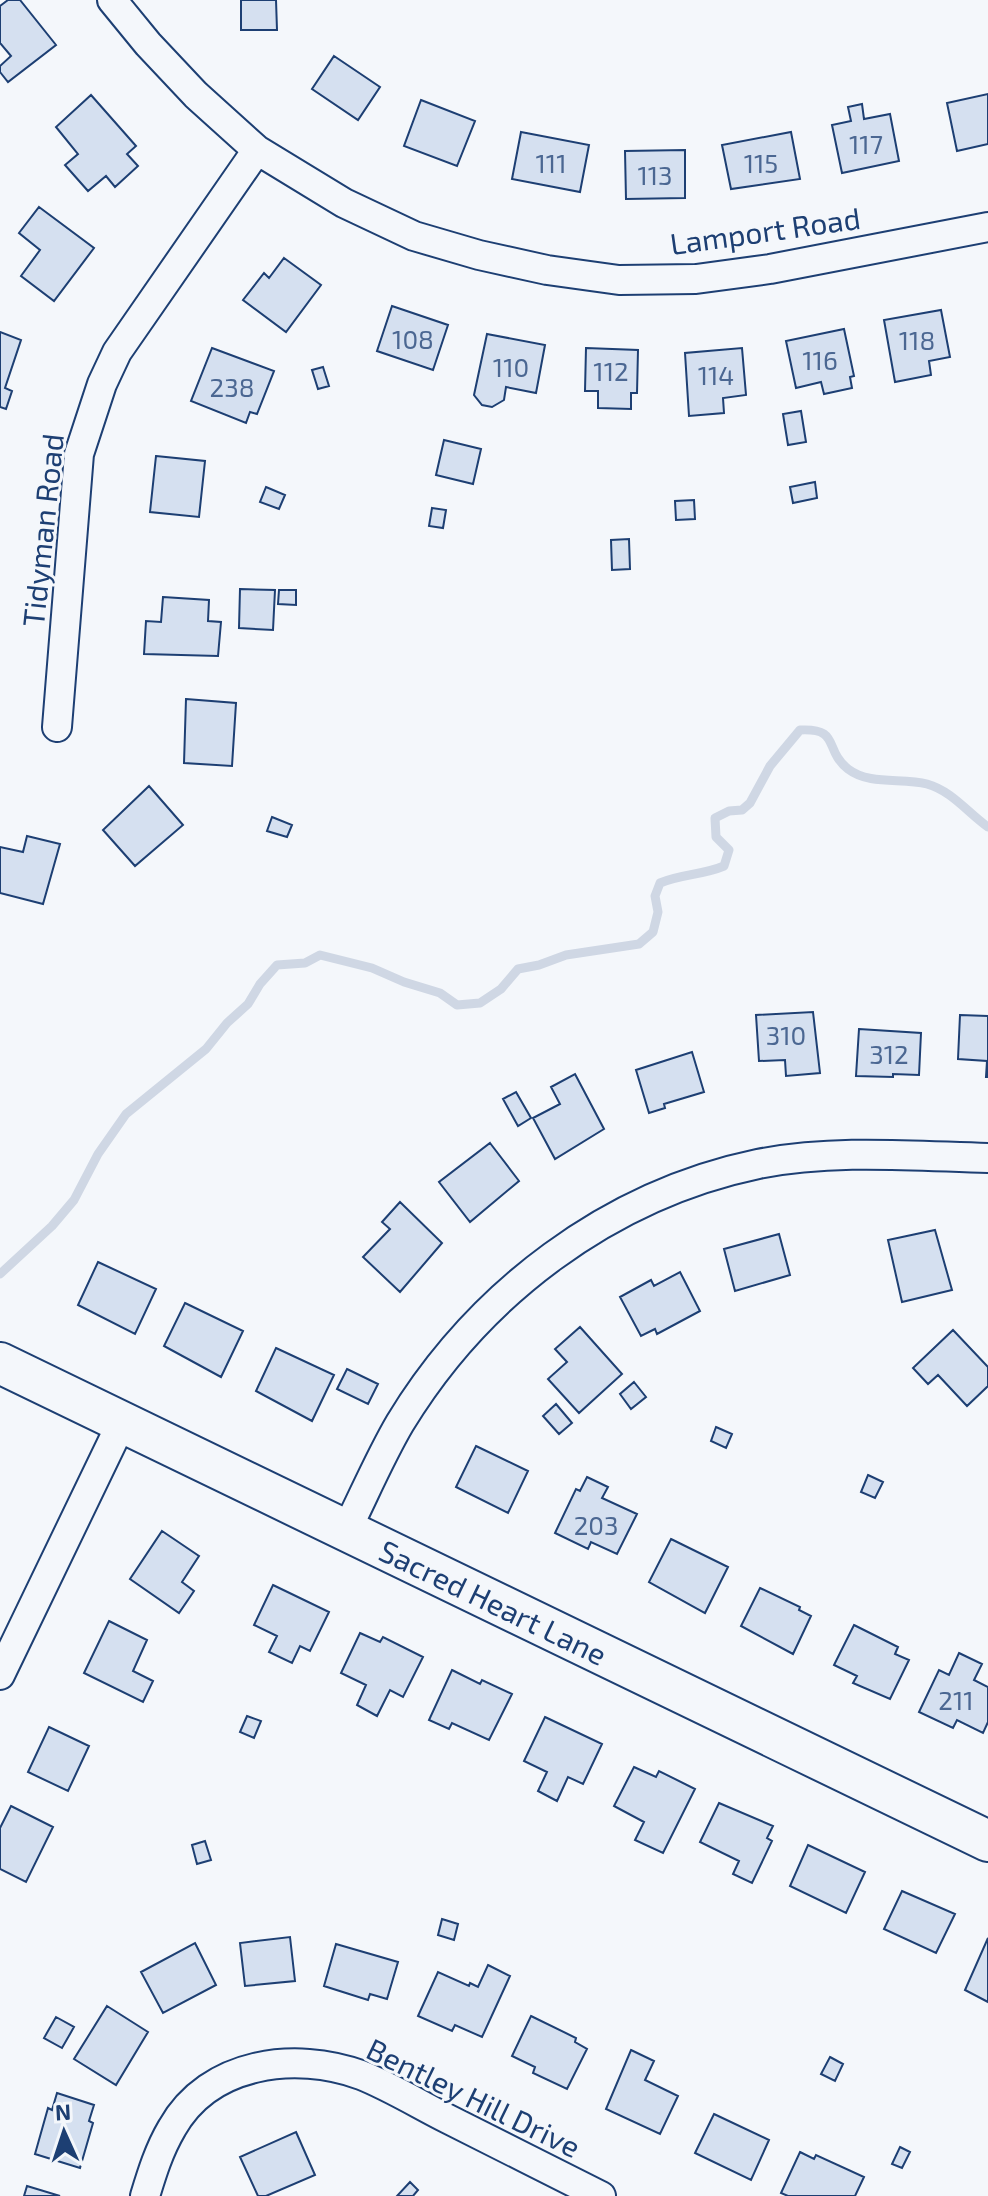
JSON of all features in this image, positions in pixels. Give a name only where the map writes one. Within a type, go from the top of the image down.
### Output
[{"type":"street","name":"Lamport Road","points":[[112,0],[196,95],[257,150],[344,203],[414,236],[479,255],[547,270],[619,280],[696,279],[770,269],[988,227]]},
{"type":"street","name":"Tidyman Road","points":[[57,727],[79,454],[91,416],[117,352],[257,150]]},
{"type":"street","points":[[346,1531],[400,1423],[436,1372],[480,1320],[524,1278],[569,1243],[627,1210],[693,1182],[759,1164],[876,1155],[988,1158]]},
{"type":"street","name":"Sacred Heart Lane","points":[[0,1363],[988,1841]]},
{"type":"street","points":[[0,1675],[122,1422]]},
{"type":"street","name":"Bentley Hill Drive","points":[[145,2196],[155,2162],[173,2125],[199,2096],[224,2079],[251,2067],[282,2062],[315,2064],[361,2075],[601,2196]]},
{"type":"building","points":[[8,0],[20,0],[56,45],[8,82],[0,72],[0,66],[11,56],[0,43],[0,6]]},
{"type":"building","points":[[241,0],[276,0],[277,30],[241,30]]},
{"type":"building","points":[[334,56],[380,87],[358,120],[312,89]]},
{"type":"building","points":[[988,94],[988,144],[957,151],[947,103]]},
{"type":"building","points":[[91,95],[136,146],[127,154],[138,166],[115,187],[106,176],[88,191],[65,165],[78,154],[56,127]]},
{"type":"building","points":[[421,100],[475,121],[457,166],[404,146]]},
{"type":"building","points":[[862,104],[864,119],[890,114],[899,161],[842,173],[832,125],[851,121],[848,107]]},
{"type":"building","points":[[521,132],[589,145],[580,192],[512,179]]},
{"type":"building","points":[[791,132],[800,179],[731,189],[722,145]]},
{"type":"building","points":[[685,150],[685,198],[626,199],[625,151]]},
{"type":"building","points":[[39,207],[94,248],[54,301],[21,276],[40,250],[19,233]]},
{"type":"building","points":[[284,258],[321,285],[286,332],[243,300],[264,273],[269,278]]},
{"type":"building","points":[[392,306],[448,325],[433,370],[377,351]]},
{"type":"building","points":[[941,310],[950,357],[929,361],[931,375],[895,382],[884,320]]},
{"type":"building","points":[[844,329],[854,376],[850,377],[852,388],[824,394],[821,382],[796,388],[786,341]]},
{"type":"building","points":[[0,332],[21,340],[5,388],[12,391],[6,409],[0,407]]},
{"type":"building","points":[[487,334],[545,345],[536,393],[506,387],[504,400],[492,407],[482,405],[474,395]]},
{"type":"building","points":[[212,348],[274,371],[257,414],[250,412],[246,423],[191,401]]},
{"type":"building","points":[[586,348],[638,350],[637,393],[631,393],[631,409],[598,408],[598,391],[585,391]]},
{"type":"building","points":[[742,348],[746,395],[723,398],[724,413],[689,416],[685,353]]},
{"type":"building","points":[[323,367],[329,386],[318,389],[312,370]]},
{"type":"building","points":[[801,411],[806,442],[788,445],[783,414]]},
{"type":"building","points":[[444,440],[481,449],[473,484],[436,475]]},
{"type":"building","points":[[156,456],[205,461],[199,517],[150,512]]},
{"type":"building","points":[[815,482],[817,498],[793,503],[790,487]]},
{"type":"building","points":[[266,487],[285,495],[279,509],[260,502]]},
{"type":"building","points":[[694,500],[695,519],[676,520],[675,501]]},
{"type":"building","points":[[432,508],[446,510],[443,528],[429,526]]},
{"type":"building","points":[[629,539],[630,569],[612,570],[611,540]]},
{"type":"building","points":[[240,589],[275,590],[273,630],[239,628]]},
{"type":"building","points":[[279,590],[296,590],[296,605],[278,604]]},
{"type":"building","points":[[163,597],[209,600],[208,621],[221,622],[218,656],[144,654],[146,621],[161,622]]},
{"type":"building","points":[[186,699],[236,703],[232,766],[184,763]]},
{"type":"building","points":[[149,786],[183,825],[135,866],[103,830]]},
{"type":"building","points":[[272,817],[292,825],[287,837],[267,831]]},
{"type":"building","points":[[27,836],[60,844],[43,904],[0,893],[0,847],[23,852]]},
{"type":"building","points":[[813,1012],[820,1073],[786,1076],[785,1060],[759,1061],[756,1015]]},
{"type":"building","points":[[960,1015],[988,1016],[988,1077],[987,1061],[958,1059]]},
{"type":"building","points":[[859,1029],[921,1033],[919,1075],[856,1076]]},
{"type":"building","points":[[692,1052],[704,1092],[664,1104],[665,1108],[649,1113],[636,1070]]},
{"type":"building","points":[[575,1074],[604,1129],[555,1159],[533,1118],[560,1104],[551,1087]]},
{"type":"building","points":[[516,1092],[531,1118],[518,1126],[503,1099]]},
{"type":"building","points":[[490,1143],[519,1181],[470,1222],[439,1182]]},
{"type":"building","points":[[400,1202],[442,1243],[400,1292],[363,1257],[390,1229],[382,1222]]},
{"type":"building","points":[[935,1230],[952,1290],[902,1302],[888,1240]]},
{"type":"building","points":[[779,1234],[790,1275],[735,1291],[724,1249]]},
{"type":"building","points":[[98,1262],[156,1289],[135,1334],[78,1305]]},
{"type":"building","points":[[680,1272],[700,1311],[657,1334],[655,1329],[641,1336],[620,1297],[651,1280],[654,1286]]},
{"type":"building","points":[[185,1303],[243,1331],[221,1377],[164,1346]]},
{"type":"building","points":[[580,1327],[622,1374],[579,1413],[548,1379],[567,1362],[555,1349]]},
{"type":"building","points":[[953,1330],[988,1367],[988,1386],[967,1406],[938,1375],[928,1384],[913,1368]]},
{"type":"building","points":[[276,1348],[334,1375],[312,1421],[256,1391]]},
{"type":"building","points":[[347,1369],[378,1384],[368,1404],[337,1389]]},
{"type":"building","points":[[634,1382],[646,1397],[631,1409],[620,1394]]},
{"type":"building","points":[[556,1404],[572,1423],[559,1434],[543,1416]]},
{"type":"building","points":[[716,1427],[732,1434],[726,1448],[711,1441]]},
{"type":"building","points":[[476,1446],[528,1471],[508,1513],[456,1487]]},
{"type":"building","points":[[868,1475],[883,1482],[875,1498],[861,1492]]},
{"type":"building","points":[[587,1477],[608,1487],[602,1498],[637,1514],[617,1554],[591,1542],[588,1549],[555,1533],[576,1489],[580,1491]]},
{"type":"building","points":[[162,1531],[199,1556],[182,1582],[194,1591],[179,1613],[130,1579]]},
{"type":"building","points":[[671,1539],[728,1567],[705,1613],[649,1582]]},
{"type":"building","points":[[273,1585],[329,1612],[310,1651],[300,1646],[292,1663],[269,1652],[277,1636],[254,1625]]},
{"type":"building","points":[[760,1588],[800,1607],[799,1610],[811,1616],[793,1654],[741,1626]]},
{"type":"building","points":[[109,1621],[147,1640],[133,1671],[153,1681],[143,1702],[84,1673]]},
{"type":"building","points":[[854,1625],[898,1647],[895,1654],[909,1660],[890,1699],[853,1683],[857,1676],[834,1665]]},
{"type":"building","points":[[360,1633],[380,1642],[383,1637],[423,1657],[403,1697],[390,1690],[377,1716],[357,1705],[366,1685],[341,1673]]},
{"type":"building","points":[[959,1653],[982,1664],[974,1680],[988,1687],[988,1722],[983,1733],[957,1720],[953,1728],[919,1712],[939,1670],[949,1675]]},
{"type":"building","points":[[452,1670],[480,1684],[482,1680],[512,1694],[489,1740],[452,1723],[449,1729],[429,1720]]},
{"type":"building","points":[[247,1716],[261,1721],[254,1738],[240,1732]]},
{"type":"building","points":[[545,1717],[602,1744],[583,1784],[568,1777],[557,1801],[538,1791],[547,1772],[524,1761]]},
{"type":"building","points":[[49,1727],[89,1746],[68,1791],[28,1772]]},
{"type":"building","points":[[634,1767],[656,1777],[659,1771],[695,1789],[663,1853],[635,1840],[644,1822],[614,1806]]},
{"type":"building","points":[[719,1803],[773,1826],[767,1838],[772,1841],[752,1883],[733,1874],[739,1861],[700,1842]]},
{"type":"building","points":[[11,1806],[53,1827],[26,1882],[0,1869],[0,1828]]},
{"type":"building","points":[[205,1841],[211,1860],[197,1864],[192,1845]]},
{"type":"building","points":[[808,1845],[865,1872],[846,1913],[790,1886]]},
{"type":"building","points":[[902,1891],[955,1914],[936,1953],[884,1929]]},
{"type":"building","points":[[442,1919],[458,1924],[454,1940],[438,1935]]},
{"type":"building","points":[[290,1937],[295,1981],[245,1986],[240,1943]]},
{"type":"building","points":[[988,1938],[988,2002],[965,1990]]},
{"type":"building","points":[[195,1943],[216,1985],[163,2013],[141,1972]]},
{"type":"building","points":[[336,1944],[398,1962],[387,1999],[370,1994],[368,2000],[324,1986]]},
{"type":"building","points":[[488,1965],[510,1976],[482,2037],[455,2025],[452,2031],[418,2016],[438,1972],[478,1987]]},
{"type":"building","points":[[107,2006],[148,2032],[116,2085],[74,2059]]},
{"type":"building","points":[[531,2016],[576,2038],[575,2042],[587,2049],[567,2089],[533,2073],[535,2067],[512,2056]]},
{"type":"building","points":[[56,2017],[74,2027],[62,2048],[44,2038]]},
{"type":"building","points":[[631,2050],[654,2061],[645,2080],[678,2096],[660,2134],[606,2109]]},
{"type":"building","points":[[830,2057],[843,2064],[835,2081],[821,2074]]},
{"type":"building","points":[[57,2093],[94,2105],[89,2121],[93,2123],[80,2168],[35,2154],[48,2108],[52,2110]]},
{"type":"building","points":[[714,2114],[769,2140],[751,2180],[695,2153]]},
{"type":"building","points":[[296,2132],[315,2175],[266,2196],[258,2196],[240,2157]]},
{"type":"building","points":[[900,2147],[910,2152],[902,2168],[892,2164]]},
{"type":"building","points":[[800,2152],[814,2159],[816,2155],[864,2177],[855,2196],[788,2196],[781,2193]]},
{"type":"building","points":[[410,2182],[418,2190],[413,2196],[397,2196]]},
{"type":"building","points":[[27,2186],[60,2196],[24,2196]]},
{"type":"waterway","points":[[0,1274],[52,1226],[74,1200],[98,1154],[126,1114],[206,1049],[248,1004],[277,965],[305,963],[320,955],[372,968],[440,993],[457,1005],[480,1003],[501,989],[518,969],[566,955],[639,944],[653,932],[658,912],[655,896],[660,883],[724,866],[729,850],[716,837],[715,818],[729,811],[742,810],[750,803],[770,766],[800,730],[813,730],[827,736],[840,762],[857,774],[866,778],[918,782],[936,787],[988,827]]}]
